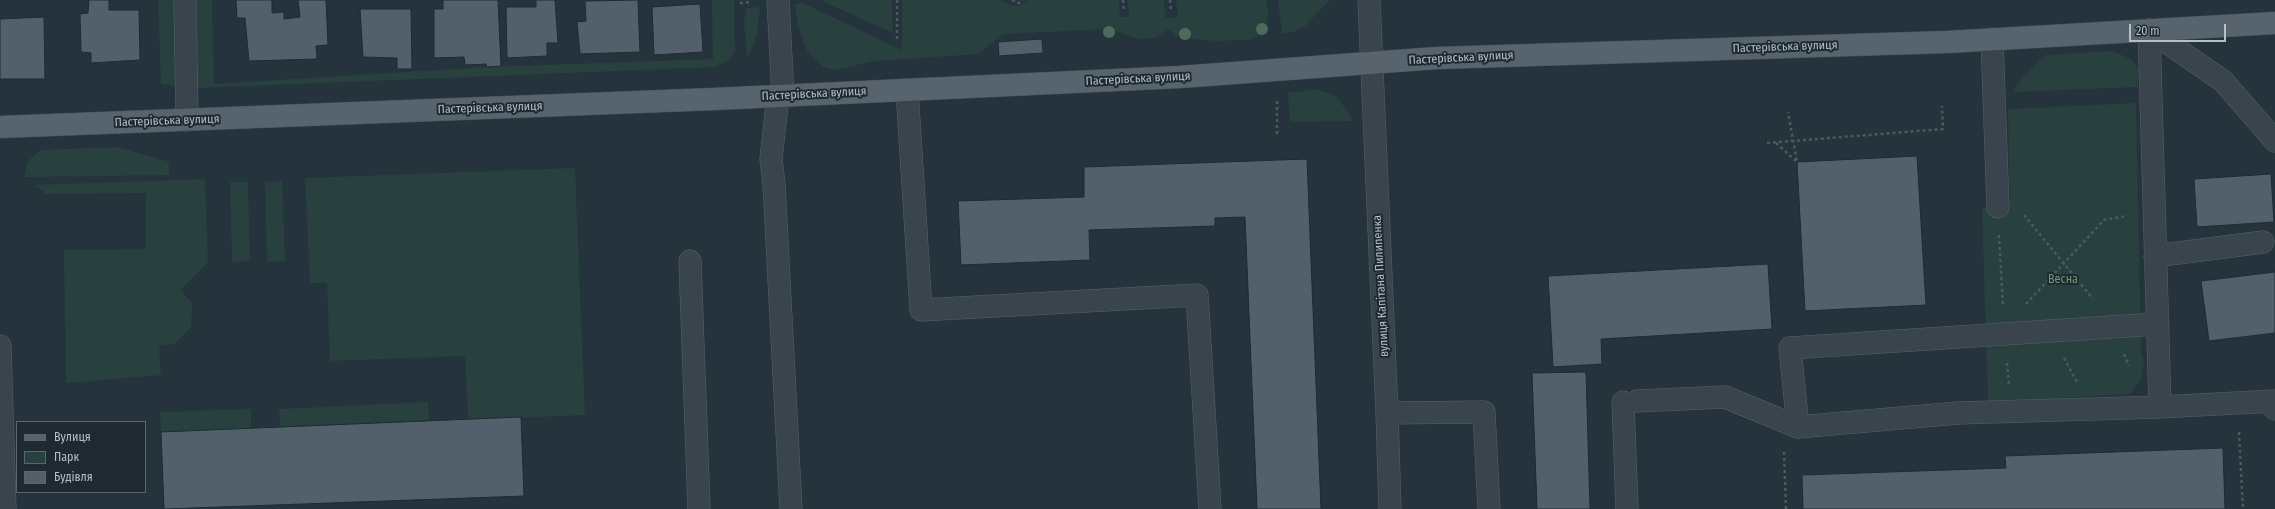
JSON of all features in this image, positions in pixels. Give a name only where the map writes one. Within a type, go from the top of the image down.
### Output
[{"type":"main road","name":"Пастерівська вулиця","points":[[0,128],[781,96],[1188,76],[1371,64],[1437,58],[1939,42],[2275,23]]},
{"type":"street","points":[[185,0],[187,120]]},
{"type":"street","points":[[778,0],[781,96],[771,159],[774,184],[791,509]]},
{"type":"street","name":"вулиця Капітана Пилипенка","points":[[1368,0],[1390,509]]},
{"type":"street","points":[[2149,30],[2223,81],[2275,141]]},
{"type":"street","points":[[2149,30],[2157,324],[2153,407]]},
{"type":"street","points":[[1992,39],[1998,207]]},
{"type":"street","points":[[907,90],[921,310],[1197,295],[1210,509]]},
{"type":"street","points":[[2155,256],[2263,242]]},
{"type":"street","points":[[690,261],[699,509]]},
{"type":"street","points":[[1790,424],[1790,348],[2157,324]]},
{"type":"street","points":[[0,346],[5,509]]},
{"type":"street","points":[[1627,509],[1630,401],[1725,397],[1790,424],[1958,413],[2153,407],[2274,401],[2275,409]]},
{"type":"street","points":[[1387,413],[1484,412],[1489,509]]},
{"type":"path","points":[[897,0],[898,41]]},
{"type":"path","points":[[1012,0],[1019,3],[1023,0]]},
{"type":"path","points":[[1123,0],[1124,12]]},
{"type":"path","points":[[1170,0],[1171,11]]},
{"type":"path","points":[[1277,134],[1278,94]]},
{"type":"path","points":[[1767,144],[1943,129],[1942,106]]},
{"type":"path","points":[[1776,143],[1797,162],[1788,112]]},
{"type":"path","points":[[1997,182],[2107,316],[2153,407]]},
{"type":"path","points":[[2020,310],[2104,220],[2154,211]]},
{"type":"path","points":[[2049,330],[2091,409]]},
{"type":"path","points":[[2237,403],[2243,509]]},
{"type":"path","points":[[1786,509],[1790,424]]},
{"type":"green space","points":[[158,0],[175,0],[178,86],[161,84]]},
{"type":"green space","points":[[196,0],[212,0],[214,84],[487,67],[713,59],[712,0],[734,0],[735,50],[729,60],[716,67],[197,88]]},
{"type":"green space","points":[[820,0],[892,0],[893,33]]},
{"type":"green space","points":[[902,0],[1001,0],[1009,5],[1019,6],[1027,0],[1119,0],[1120,17],[1129,17],[1128,0],[1164,0],[1166,18],[1178,17],[1176,0],[1266,0],[1268,11],[1266,33],[1249,40],[1215,41],[1184,38],[1176,36],[1169,29],[1156,38],[1138,39],[1110,29],[1003,34],[979,54],[875,61],[834,70],[823,67],[806,49],[798,25],[795,4],[803,3],[902,50]]},
{"type":"green space","points":[[1278,0],[1330,0],[1305,26],[1293,32],[1282,34]]},
{"type":"green space","points":[[760,7],[757,35],[749,56],[747,55],[744,22],[747,8]]},
{"type":"green space","points":[[2112,51],[2131,59],[2138,68],[2138,87],[2013,92],[2024,76],[2046,55]]},
{"type":"green space","points":[[1316,89],[1336,96],[1348,112],[1352,121],[1290,122],[1288,93]]},
{"type":"green space","name":"Весна","points":[[2136,103],[2141,352],[2144,362],[2141,379],[2130,394],[1988,402],[1982,208],[2010,206],[2008,109]]},
{"type":"green space","points":[[117,147],[170,162],[169,175],[24,177],[28,161],[40,150]]},
{"type":"green space","points":[[575,168],[585,415],[468,420],[465,356],[330,361],[327,283],[310,283],[305,178]]},
{"type":"green space","points":[[205,179],[208,262],[181,290],[192,303],[191,327],[174,344],[159,346],[161,375],[66,383],[64,250],[146,249],[146,193],[45,194],[35,185]]},
{"type":"green space","points":[[282,181],[285,261],[267,262],[265,182]]},
{"type":"green space","points":[[230,182],[248,182],[250,261],[232,262]]},
{"type":"green space","points":[[428,402],[429,420],[280,427],[279,409]]},
{"type":"green space","points":[[251,409],[251,429],[161,432],[160,412]]},
{"type":"building","points":[[89,0],[109,0],[109,10],[139,10],[140,60],[91,63],[91,53],[81,52],[80,14],[88,13]]},
{"type":"building","points":[[236,0],[272,0],[272,13],[284,12],[284,19],[300,17],[298,0],[326,0],[328,45],[316,46],[317,59],[249,61],[245,18],[237,18]]},
{"type":"building","points":[[443,0],[498,0],[501,66],[487,67],[486,64],[465,65],[464,57],[434,58],[434,9],[443,9]]},
{"type":"building","points":[[536,0],[555,0],[558,43],[547,43],[547,56],[507,58],[506,7],[536,7]]},
{"type":"building","points":[[638,0],[640,52],[580,54],[577,22],[586,21],[585,1]]},
{"type":"building","points":[[700,4],[703,52],[654,55],[652,7]]},
{"type":"building","points":[[360,9],[411,9],[412,69],[397,69],[397,58],[363,57]]},
{"type":"building","points":[[44,17],[45,79],[0,79],[0,19]]},
{"type":"building","points":[[1042,39],[1043,53],[999,56],[998,42]]},
{"type":"building","points":[[1917,156],[1926,305],[1805,311],[1797,162]]},
{"type":"building","points":[[1307,159],[1321,509],[1257,509],[1245,217],[1215,218],[1215,226],[1089,230],[1090,260],[961,265],[958,201],[1084,197],[1084,167]]},
{"type":"building","points":[[2271,174],[2274,222],[2197,227],[2194,179]]},
{"type":"building","points":[[1768,264],[1772,329],[1601,339],[1602,364],[1553,367],[1548,276]]},
{"type":"building","points":[[2275,272],[2275,333],[2209,341],[2201,281]]},
{"type":"building","points":[[1586,372],[1590,509],[1537,509],[1532,373]]},
{"type":"building","points":[[521,417],[524,496],[164,509],[161,432]]},
{"type":"building","points":[[2223,448],[2225,509],[1803,509],[1802,475],[2006,468],[2005,456]]}]
